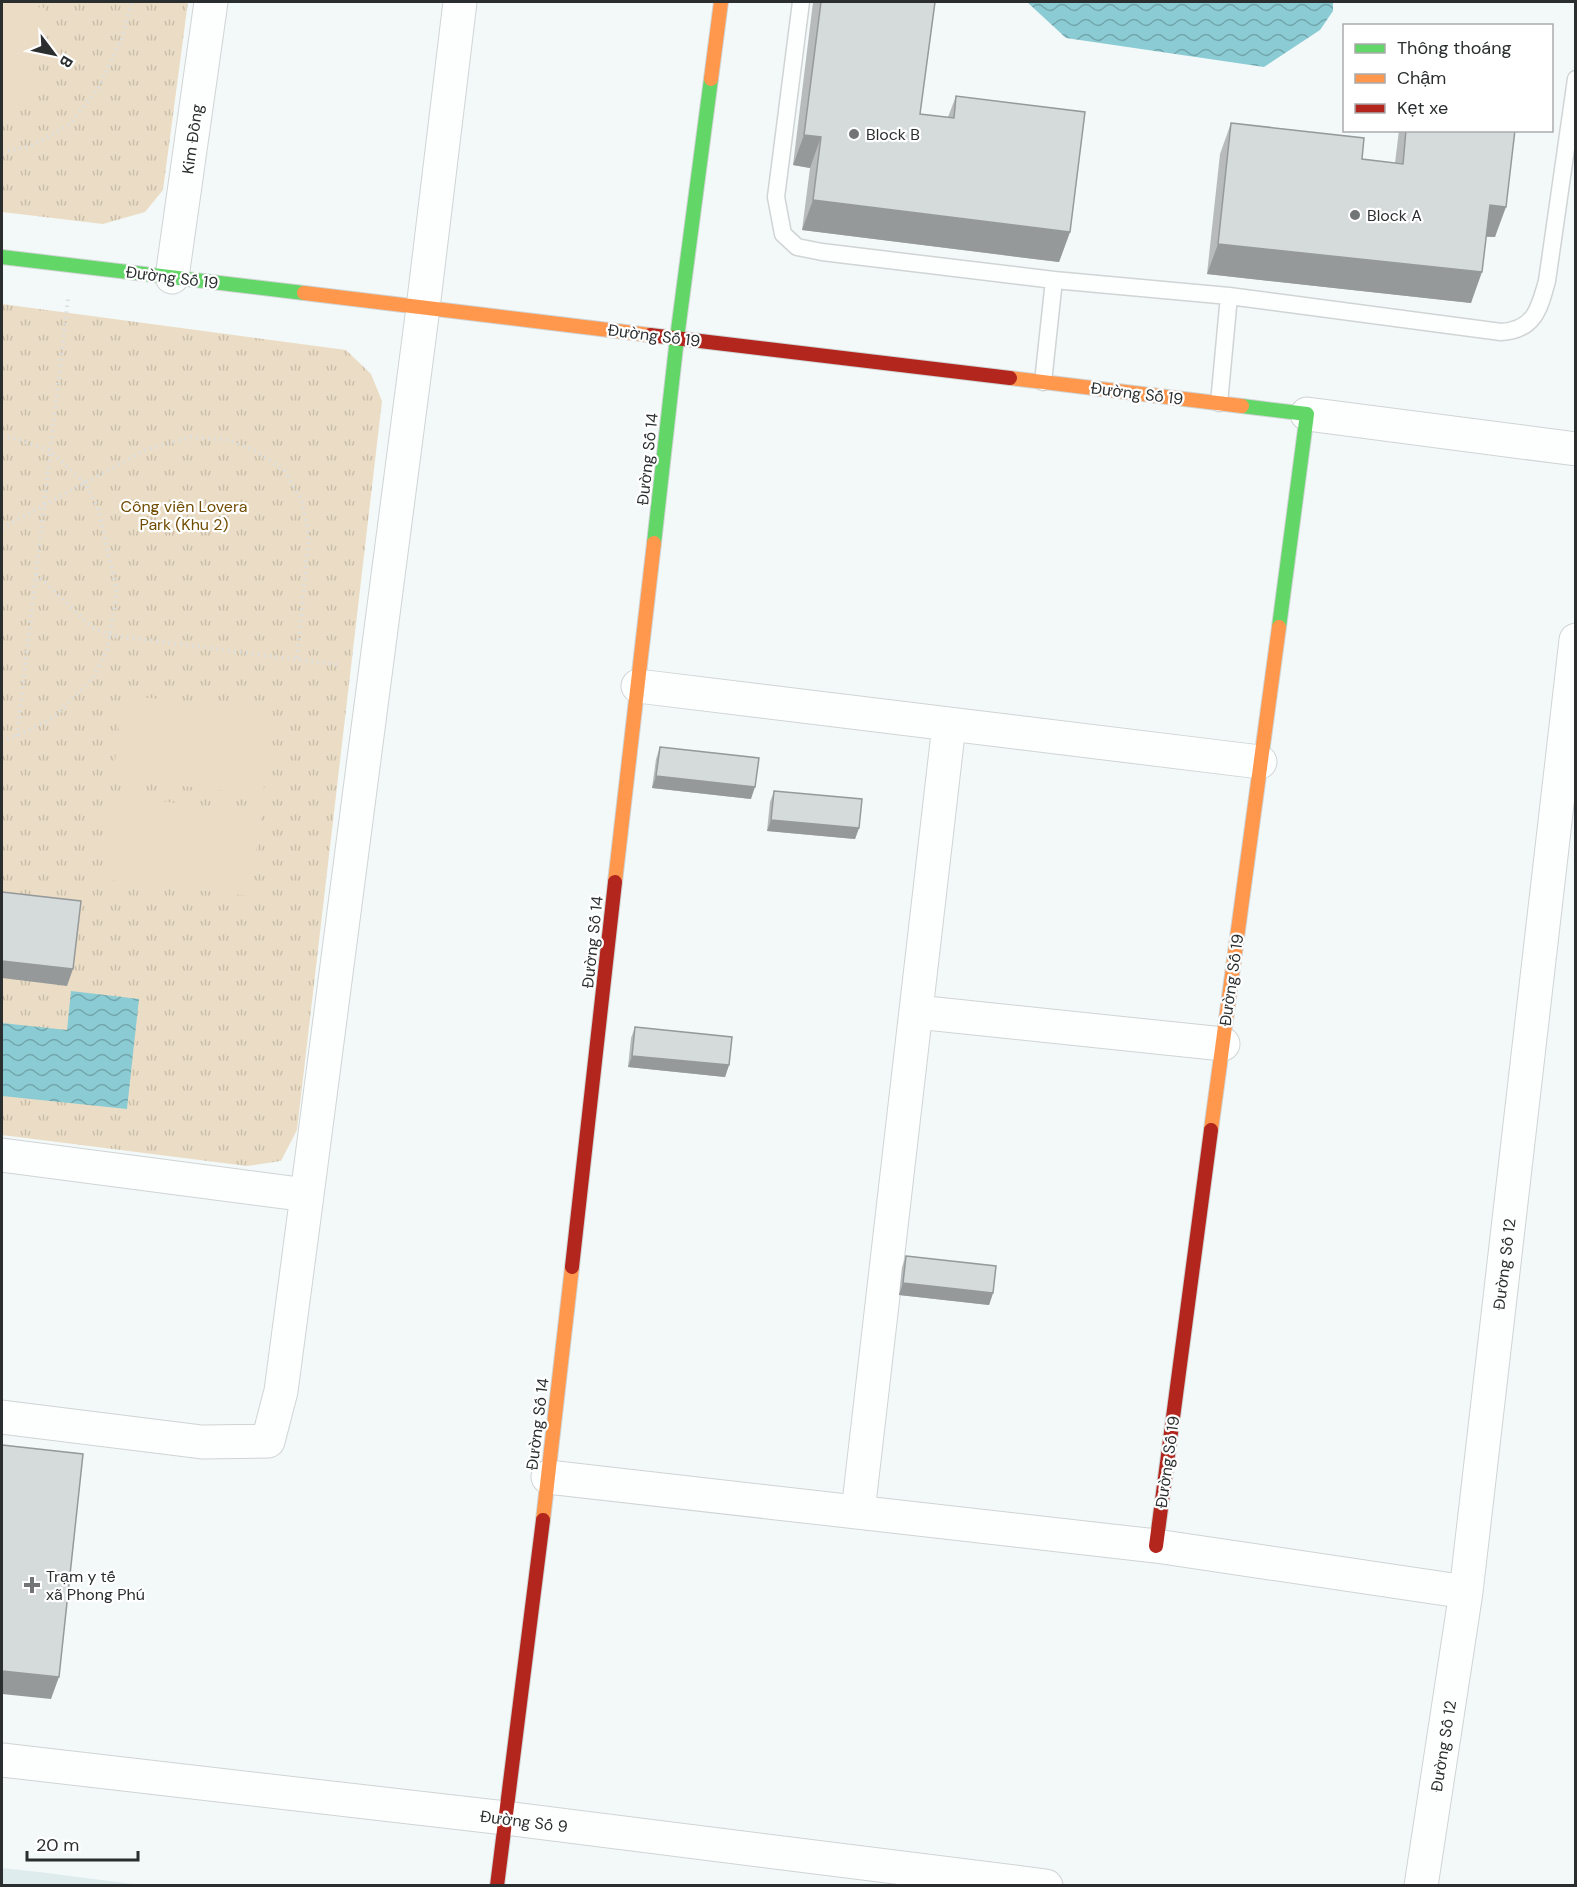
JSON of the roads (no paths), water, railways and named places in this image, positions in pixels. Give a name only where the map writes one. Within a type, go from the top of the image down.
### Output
[{"type":"street","name":"Kim Đồng","points":[[172,277],[211,2]]},
{"type":"street","points":[[2,1417],[202,1442],[268,1441],[280,1390],[308,1195],[423,308],[460,2]]},
{"type":"street","name":"Đường Số 14","points":[[497,1886],[548,1477],[677,338],[721,2]]},
{"type":"street","name":"Đường Số 19","points":[[2,257],[1219,403],[1575,449]]},
{"type":"street","name":"Đường Số 19","points":[[1156,1546],[1307,414]]},
{"type":"street","name":"Đường Số 12","points":[[1421,1886],[1466,1592],[1575,640]]},
{"type":"street","points":[[638,686],[1260,762]]},
{"type":"street","points":[[858,1512],[950,725]]},
{"type":"street","points":[[916,1012],[1223,1044]]},
{"type":"street","points":[[2,1155],[308,1195]]},
{"type":"street","points":[[548,1477],[1156,1546],[1466,1592]]},
{"type":"street","name":"Đường Số 9","points":[[2,1760],[505,1818],[826,1873],[1046,1886]]},
{"type":"lane","points":[[801,2],[776,197],[783,234],[797,247],[1054,280],[1229,296],[1484,331],[1513,332],[1534,317],[1541,306],[1547,281],[1575,79]]},
{"type":"lane","points":[[1043,382],[1054,280]]},
{"type":"lane","points":[[1219,403],[1229,296]]},
{"type":"water","points":[[1027,2],[1333,2],[1333,11],[1320,30],[1264,67],[1066,38]]},
{"type":"water","points":[[71,991],[139,999],[127,1109],[2,1096],[2,1023],[67,1030]]},
{"type":"place","name":"Block B","points":[[854,134]]},
{"type":"place","name":"Block A","points":[[1355,215]]},
{"type":"place","name":"Trạm y tế xã Phong Phú","points":[[32,1585]]},
{"type":"park label","name":"Công viên Lovera Park (Khu 2)","points":[[184,515]]}]
